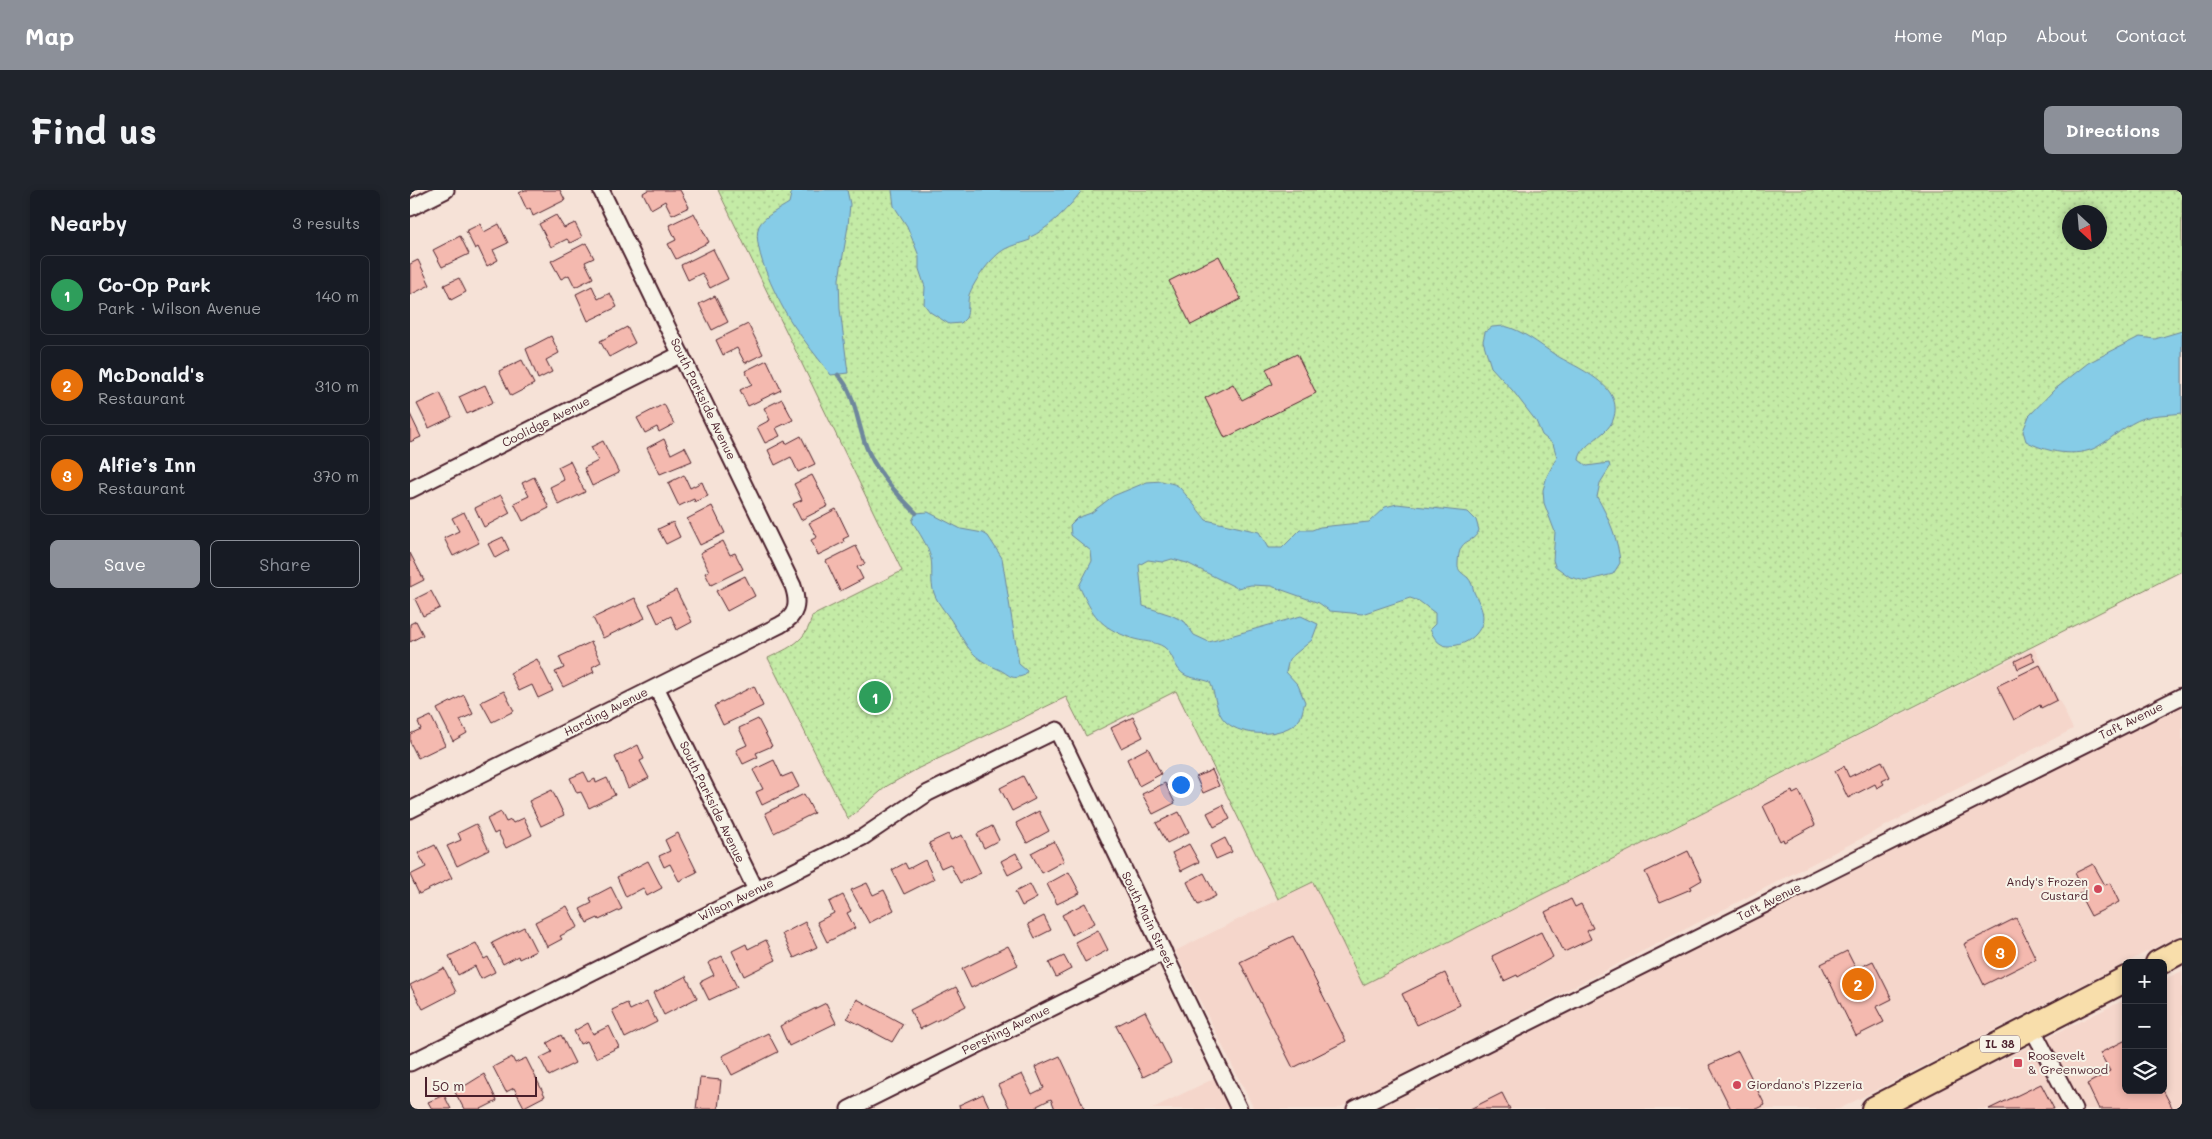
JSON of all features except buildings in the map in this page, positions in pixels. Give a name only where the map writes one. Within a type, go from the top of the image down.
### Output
[{"type":"main road","points":[[2165,959],[2182,950]]},
{"type":"main road","name":"IL 38","points":[[1874,1109],[2122,981]]},
{"type":"street","points":[[410,208],[446,190]]},
{"type":"street","name":"South Parkside Avenue","points":[[602,190],[794,586],[797,601],[796,609]]},
{"type":"street","name":"Coolidge Avenue","points":[[410,490],[681,354]]},
{"type":"street","name":"Harding Avenue","points":[[410,810],[788,620],[796,609]]},
{"type":"street","name":"South Parkside Avenue","points":[[656,687],[756,890]]},
{"type":"street","name":"Taft Avenue","points":[[1355,1109],[2182,696]]},
{"type":"street","name":"Wilson Avenue","points":[[410,1063],[863,837],[928,793],[1057,730]]},
{"type":"street","name":"South Main Street","points":[[1057,730],[1239,1109]]},
{"type":"street","name":"Pershing Avenue","points":[[849,1109],[1164,952]]},
{"type":"street","points":[[2032,1028],[2074,1109]]},
{"type":"shaded area","points":[[2034,648],[2073,729],[1337,1109],[1254,1109],[1175,951],[1313,882],[1364,984]]},
{"type":"shaded area","points":[[2182,702],[2182,934],[2133,959],[2122,959],[2122,965],[1839,1109],[1377,1109]]},
{"type":"shaded area","points":[[2182,971],[2182,1109],[1902,1109],[2122,1001],[2122,1094],[2167,1094],[2167,978]]},
{"type":"shaded area","points":[[1215,1078],[1230,1109],[1151,1109]]},
{"type":"green space","points":[[718,190],[2182,190],[2182,571],[1363,985],[1313,882],[1278,899],[1176,691],[1086,736],[1066,697],[919,768],[887,786],[848,819],[768,658],[796,643],[806,632],[812,616],[902,571]]},
{"type":"water","points":[[792,190],[847,190],[850,204],[839,279],[840,309],[848,373],[831,375],[811,349],[787,315],[762,261],[757,235],[759,226],[768,216],[789,203]]},
{"type":"water","points":[[892,190],[1082,190],[1059,216],[1044,229],[1030,237],[1030,240],[1008,248],[995,257],[984,269],[971,289],[966,318],[961,323],[949,324],[930,312],[924,304],[925,287],[919,269],[919,256],[907,226],[894,206]]},
{"type":"water","points":[[1504,326],[1524,334],[1597,379],[1606,387],[1612,397],[1615,408],[1610,426],[1584,449],[1579,460],[1587,466],[1609,463],[1610,467],[1600,483],[1597,497],[1609,520],[1618,546],[1620,563],[1613,574],[1585,581],[1570,577],[1555,566],[1553,560],[1555,532],[1544,503],[1543,490],[1547,476],[1557,457],[1553,444],[1542,435],[1536,421],[1513,391],[1491,367],[1483,341],[1485,332],[1492,327]]},
{"type":"water","points":[[2182,331],[2182,413],[2144,418],[2131,424],[2097,447],[2080,452],[2052,451],[2026,441],[2023,431],[2029,416],[2054,390],[2088,363],[2139,337],[2155,339]]},
{"type":"water","points":[[1162,481],[1178,486],[1206,520],[1259,532],[1268,548],[1282,548],[1300,530],[1369,522],[1385,507],[1397,504],[1468,512],[1476,520],[1479,530],[1461,548],[1458,566],[1459,570],[1470,581],[1481,608],[1483,618],[1480,629],[1464,643],[1445,646],[1437,640],[1430,629],[1435,624],[1435,613],[1419,601],[1410,598],[1362,614],[1330,611],[1319,603],[1271,586],[1251,585],[1237,588],[1187,563],[1172,559],[1162,562],[1148,560],[1139,565],[1143,606],[1171,615],[1185,622],[1194,635],[1209,642],[1301,616],[1318,624],[1312,640],[1289,659],[1286,672],[1298,685],[1305,702],[1299,720],[1292,726],[1273,732],[1252,733],[1233,727],[1222,718],[1210,682],[1187,676],[1181,672],[1170,653],[1164,647],[1120,634],[1104,624],[1093,612],[1079,586],[1092,561],[1091,551],[1071,535],[1070,525],[1077,518],[1091,513],[1113,496],[1147,482]]},
{"type":"water","points":[[928,512],[961,529],[983,533],[988,536],[1002,558],[1019,664],[1027,671],[1025,675],[1013,677],[976,656],[967,646],[938,602],[933,589],[930,554],[912,521],[916,513]]},
{"type":"waterway","points":[[838,375],[849,392],[865,444],[878,470],[916,513]]},
{"type":"place","name":"Co-Op Park","points":[[875,697]]},
{"type":"place","name":"Andy's Frozen Custard","points":[[2098,889]]},
{"type":"place","name":"Alfie’s Inn","points":[[2000,952]]},
{"type":"place","name":"McDonald's","points":[[1858,984]]},
{"type":"place","name":"Roosevelt & Greenwood","points":[[2018,1063]]},
{"type":"place","name":"Giordano's Pizzeria","points":[[1737,1085]]}]
